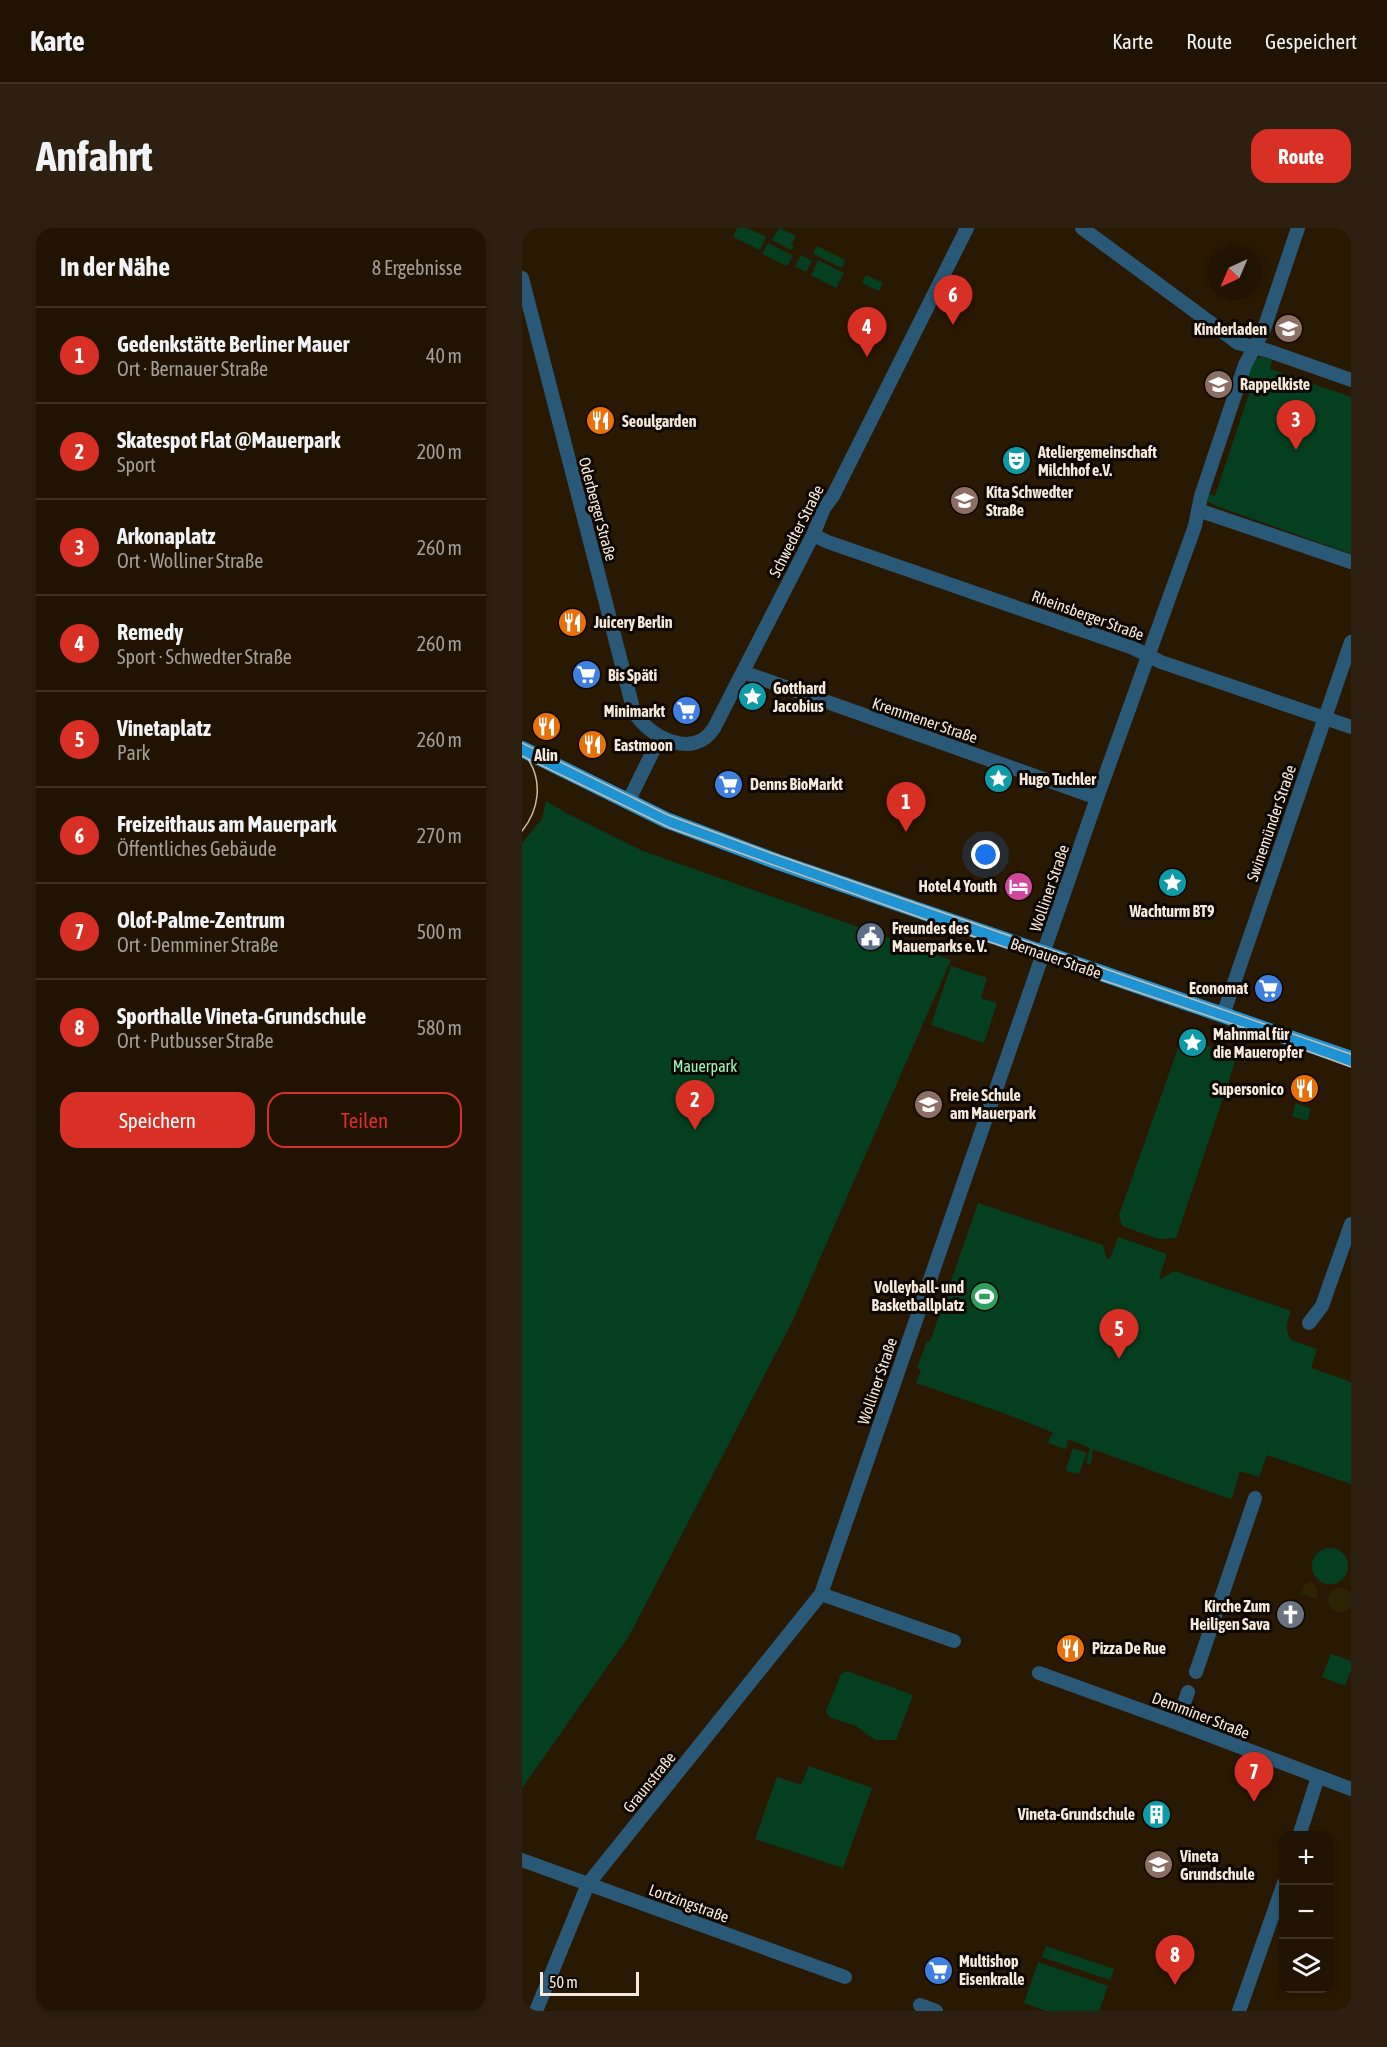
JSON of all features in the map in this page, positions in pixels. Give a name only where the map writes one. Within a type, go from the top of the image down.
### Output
[{"type":"main road","name":"Bernauer Straße","points":[[522,749],[666,820],[778,862],[1351,1059]]},
{"type":"street","name":"Schwedter Straße","points":[[660,737],[689,745],[699,743],[709,736],[813,535],[822,512],[833,496],[967,228]]},
{"type":"street","points":[[1082,228],[1238,343],[1351,380]]},
{"type":"street","name":"Wolliner Straße","points":[[821,1594],[1097,798],[1195,526],[1201,496],[1245,365],[1264,329],[1298,228]]},
{"type":"street","name":"Oderberger Straße","points":[[522,278],[634,712],[639,722],[660,737]]},
{"type":"street","points":[[1198,510],[1351,562]]},
{"type":"street","name":"Rheinsberger Straße","points":[[813,535],[838,546],[1133,648],[1161,662],[1351,727]]},
{"type":"street","name":"Swinemünder Straße","points":[[1223,1015],[1351,642]]},
{"type":"street","name":"Kremmener Straße","points":[[743,672],[1097,798]]},
{"type":"street","points":[[628,802],[660,737]]},
{"type":"street","points":[[1309,1323],[1322,1306],[1351,1224]]},
{"type":"street","points":[[1196,1672],[1255,1498]]},
{"type":"street","points":[[821,1594],[954,1641]]},
{"type":"street","name":"Graunstraße","points":[[536,2011],[588,1884],[821,1594]]},
{"type":"street","name":"Demminer Straße","points":[[1039,1673],[1351,1790]]},
{"type":"street","points":[[1177,1723],[1188,1692]]},
{"type":"street","points":[[1301,1831],[1318,1777]]},
{"type":"street","name":"Lortzingstraße","points":[[522,1860],[845,1977]]},
{"type":"street","points":[[1239,2011],[1283,1885]]},
{"type":"street","points":[[920,2005],[936,2011]]},
{"type":"green space","points":[[737,228],[747,228],[766,237],[760,250],[733,237]]},
{"type":"green space","points":[[779,228],[796,236],[791,244],[794,246],[791,250],[772,240]]},
{"type":"green space","points":[[768,243],[793,256],[787,266],[762,254]]},
{"type":"green space","points":[[817,246],[845,260],[842,268],[813,254]]},
{"type":"green space","points":[[801,255],[812,261],[806,272],[795,266]]},
{"type":"green space","points":[[818,260],[844,273],[836,288],[811,275]]},
{"type":"green space","points":[[866,275],[883,283],[879,291],[862,283]]},
{"type":"green space","points":[[1263,357],[1272,359],[1270,369],[1351,397],[1351,554],[1207,501],[1207,493],[1215,496],[1254,379],[1246,376],[1253,359]]},
{"type":"green space","name":"Mauerpark","points":[[546,801],[643,851],[951,960],[792,1322],[629,1636],[522,1788],[522,843],[542,819]]},
{"type":"green space","points":[[951,966],[987,978],[981,998],[997,1003],[984,1043],[931,1025]]},
{"type":"green space","points":[[1182,1037],[1237,1056],[1176,1238],[1159,1239],[1122,1226],[1119,1215]]},
{"type":"green space","points":[[1296,1103],[1311,1109],[1307,1121],[1292,1116]]},
{"type":"green space","points":[[978,1203],[1103,1245],[1106,1258],[1110,1259],[1118,1237],[1167,1254],[1159,1278],[1161,1279],[1174,1271],[1291,1311],[1287,1329],[1291,1340],[1317,1349],[1311,1368],[1351,1382],[1351,1484],[1267,1455],[1259,1477],[1240,1471],[1230,1499],[1095,1450],[1092,1451],[1090,1464],[1086,1463],[1090,1448],[1068,1439],[1066,1449],[1048,1443],[1054,1433],[916,1383],[921,1370],[917,1368],[927,1341],[930,1342]]},
{"type":"green space","points":[[1073,1448],[1087,1453],[1079,1474],[1068,1472],[1066,1469]]},
{"type":"green space","points":[[1330,1548],[1343,1553],[1348,1566],[1343,1579],[1330,1584],[1317,1579],[1312,1566],[1317,1553]]},
{"type":"green space","points":[[1331,1654],[1351,1661],[1351,1670],[1345,1686],[1322,1677]]},
{"type":"green space","points":[[847,1671],[913,1695],[896,1740],[875,1740],[856,1726],[829,1717],[826,1711],[841,1674]]},
{"type":"green space","points":[[809,1766],[872,1788],[843,1868],[755,1839],[777,1777],[801,1785]]},
{"type":"green space","points":[[1046,1946],[1114,1969],[1110,1980],[1042,1957]]},
{"type":"green space","points":[[1038,1962],[1108,1986],[1099,2011],[1046,2011],[1024,2003]]},
{"type":"sand","points":[[1312,1582],[1318,1589],[1316,1599],[1301,1594],[1305,1584]]},
{"type":"sand","points":[[1340,1588],[1348,1592],[1352,1600],[1348,1608],[1340,1612],[1332,1608],[1328,1600],[1332,1592]]},
{"type":"tram line","points":[[522,743],[668,815],[771,853],[1351,1054]]},
{"type":"tram line","points":[[522,756],[670,828],[969,935],[1253,1031],[1351,1067]]},
{"type":"tram line","points":[[522,831],[532,814],[537,796],[536,777],[528,759]]},
{"type":"place","name":"Freizeithaus am Mauerpark","points":[[953,325]]},
{"type":"place","name":"Kinderladen","points":[[1288,329]]},
{"type":"place","name":"Remedy","points":[[867,357]]},
{"type":"place","name":"Rappelkiste","points":[[1219,384]]},
{"type":"place","name":"Seoulgarden","points":[[601,421]]},
{"type":"place","name":"Arkonaplatz","points":[[1296,450]]},
{"type":"place","name":"Ateliergemeinschaft Milchhof e.V.","points":[[1017,461]]},
{"type":"place","name":"Kita Schwedter Straße","points":[[965,501]]},
{"type":"place","name":"Juicery Berlin","points":[[573,622]]},
{"type":"place","name":"Bis Späti","points":[[587,675]]},
{"type":"place","name":"Gotthard Jacobius","points":[[752,697]]},
{"type":"place","name":"Minimarkt","points":[[686,711]]},
{"type":"place","name":"Alin","points":[[546,727]]},
{"type":"place","name":"Eastmoon","points":[[593,745]]},
{"type":"place","name":"Hugo Tuchler","points":[[998,779]]},
{"type":"place","name":"Denns BioMarkt","points":[[729,784]]},
{"type":"place","name":"Gedenkstätte Berliner Mauer","points":[[906,832]]},
{"type":"place","name":"Wachturm BT9","points":[[1172,883]]},
{"type":"place","name":"Hotel 4 Youth","points":[[1018,886]]},
{"type":"place","name":"Freundes des Mauerparks e. V.","points":[[871,937]]},
{"type":"place","name":"Economat","points":[[1269,988]]},
{"type":"place","name":"Mahnmal für die Maueropfer","points":[[1192,1043]]},
{"type":"place","name":"Supersonico","points":[[1305,1089]]},
{"type":"place","name":"Freie Schule am Mauerpark","points":[[929,1104]]},
{"type":"place","name":"Skatespot Flat @Mauerpark","points":[[695,1130]]},
{"type":"place","name":"Volleyball- und Basketballplatz","points":[[985,1296]]},
{"type":"place","name":"Vinetaplatz","points":[[1119,1359]]},
{"type":"place","name":"Kirche Zum Heiligen Sava","points":[[1291,1615]]},
{"type":"place","name":"Pizza De Rue","points":[[1071,1648]]},
{"type":"place","name":"Olof-Palme-Zentrum","points":[[1254,1802]]},
{"type":"place","name":"Vineta-Grundschule","points":[[1156,1814]]},
{"type":"place","name":"Vineta Grundschule","points":[[1159,1865]]},
{"type":"place","name":"Multishop Eisenkralle","points":[[938,1970]]},
{"type":"place","name":"Sporthalle Vineta-Grundschule","points":[[1175,1985]]}]
